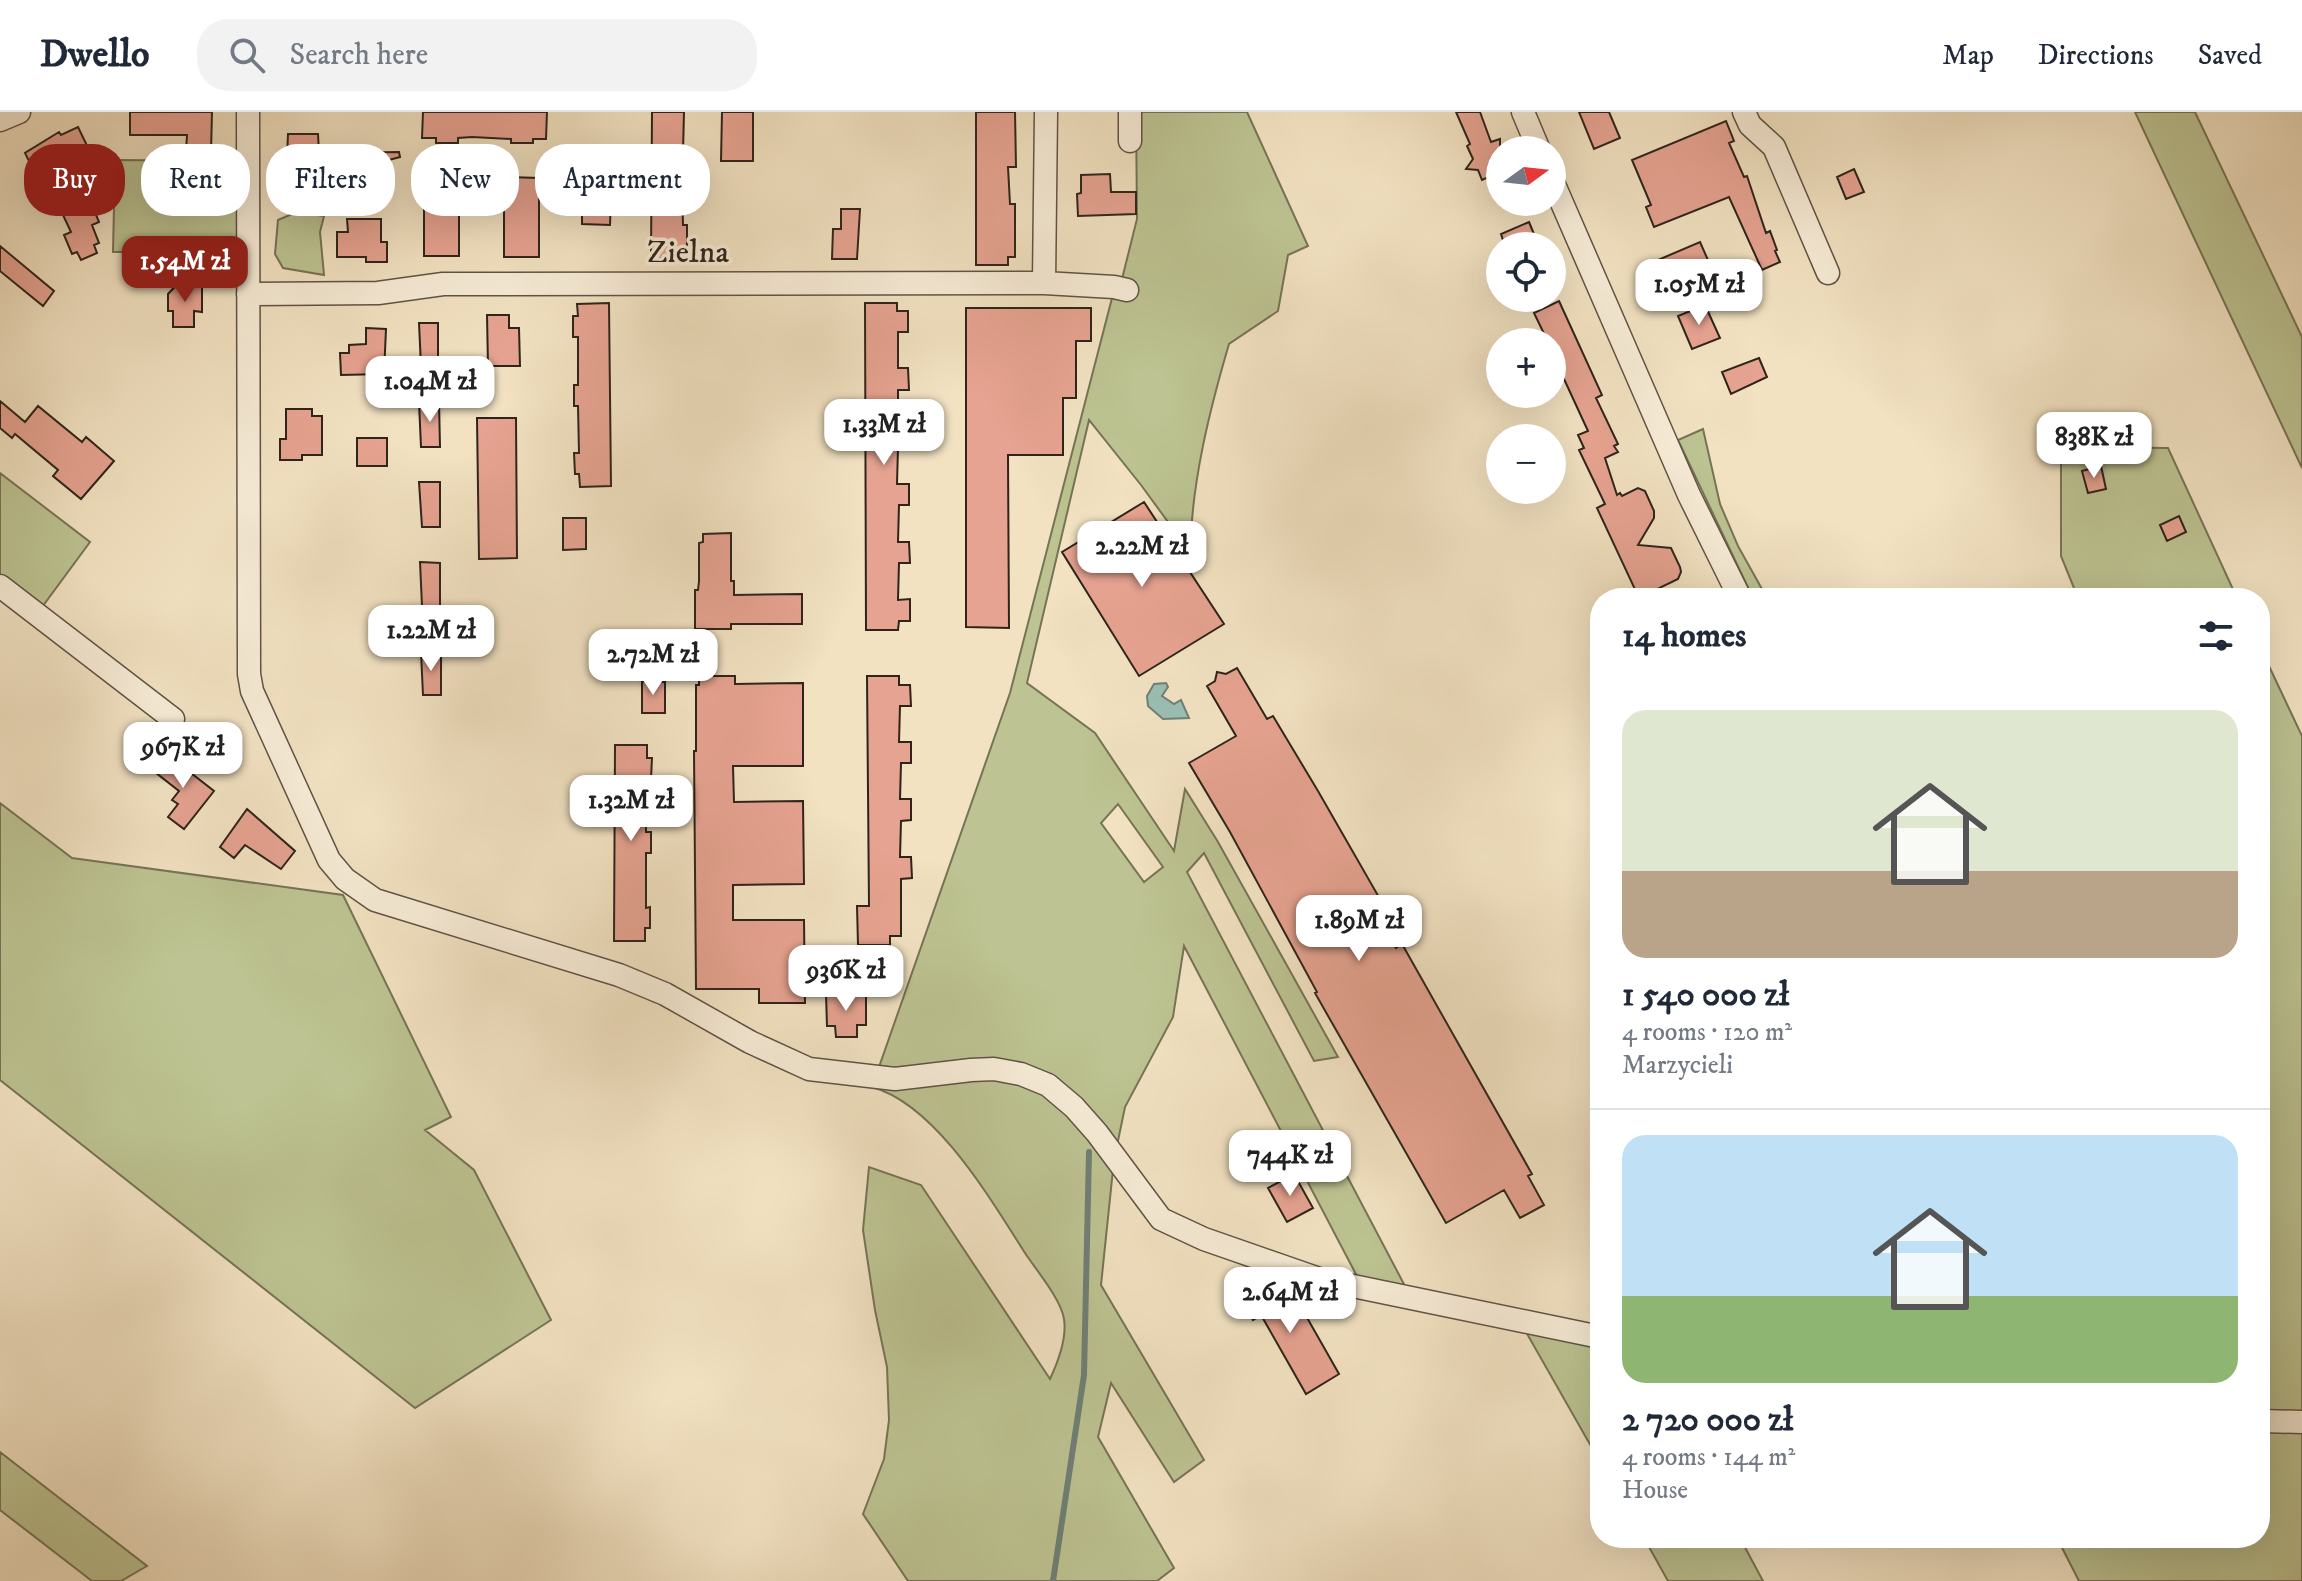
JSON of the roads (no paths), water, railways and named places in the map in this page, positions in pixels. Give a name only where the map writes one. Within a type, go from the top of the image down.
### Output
[{"type":"street","points":[[0,120],[19,112]]},
{"type":"street","points":[[248,112],[249,674],[252,691],[329,860],[360,892],[375,900],[619,975],[665,994],[750,1042],[809,1069],[895,1079],[994,1069],[1021,1074],[1048,1085],[1074,1107],[1161,1219],[1204,1239],[1319,1279],[1590,1335]]},
{"type":"street","points":[[1044,283],[1046,112]]},
{"type":"street","points":[[1130,112],[1130,141]]},
{"type":"street","points":[[1523,112],[1533,136]]},
{"type":"street","points":[[1744,112],[1750,125],[1774,147],[1828,273]]},
{"type":"street","points":[[1566,212],[1689,495],[1735,588]]},
{"type":"street","name":"Zielna","points":[[248,294],[378,293],[443,284],[1044,283],[1127,290]]},
{"type":"street","points":[[0,586],[173,719]]},
{"type":"street","points":[[2270,1421],[2302,1422]]},
{"type":"water","points":[[1166,683],[1168,687],[1162,696],[1174,704],[1181,700],[1189,718],[1163,719],[1148,706],[1147,696],[1154,684]]},
{"type":"waterway","points":[[1053,1581],[1084,1375],[1089,1152]]}]
